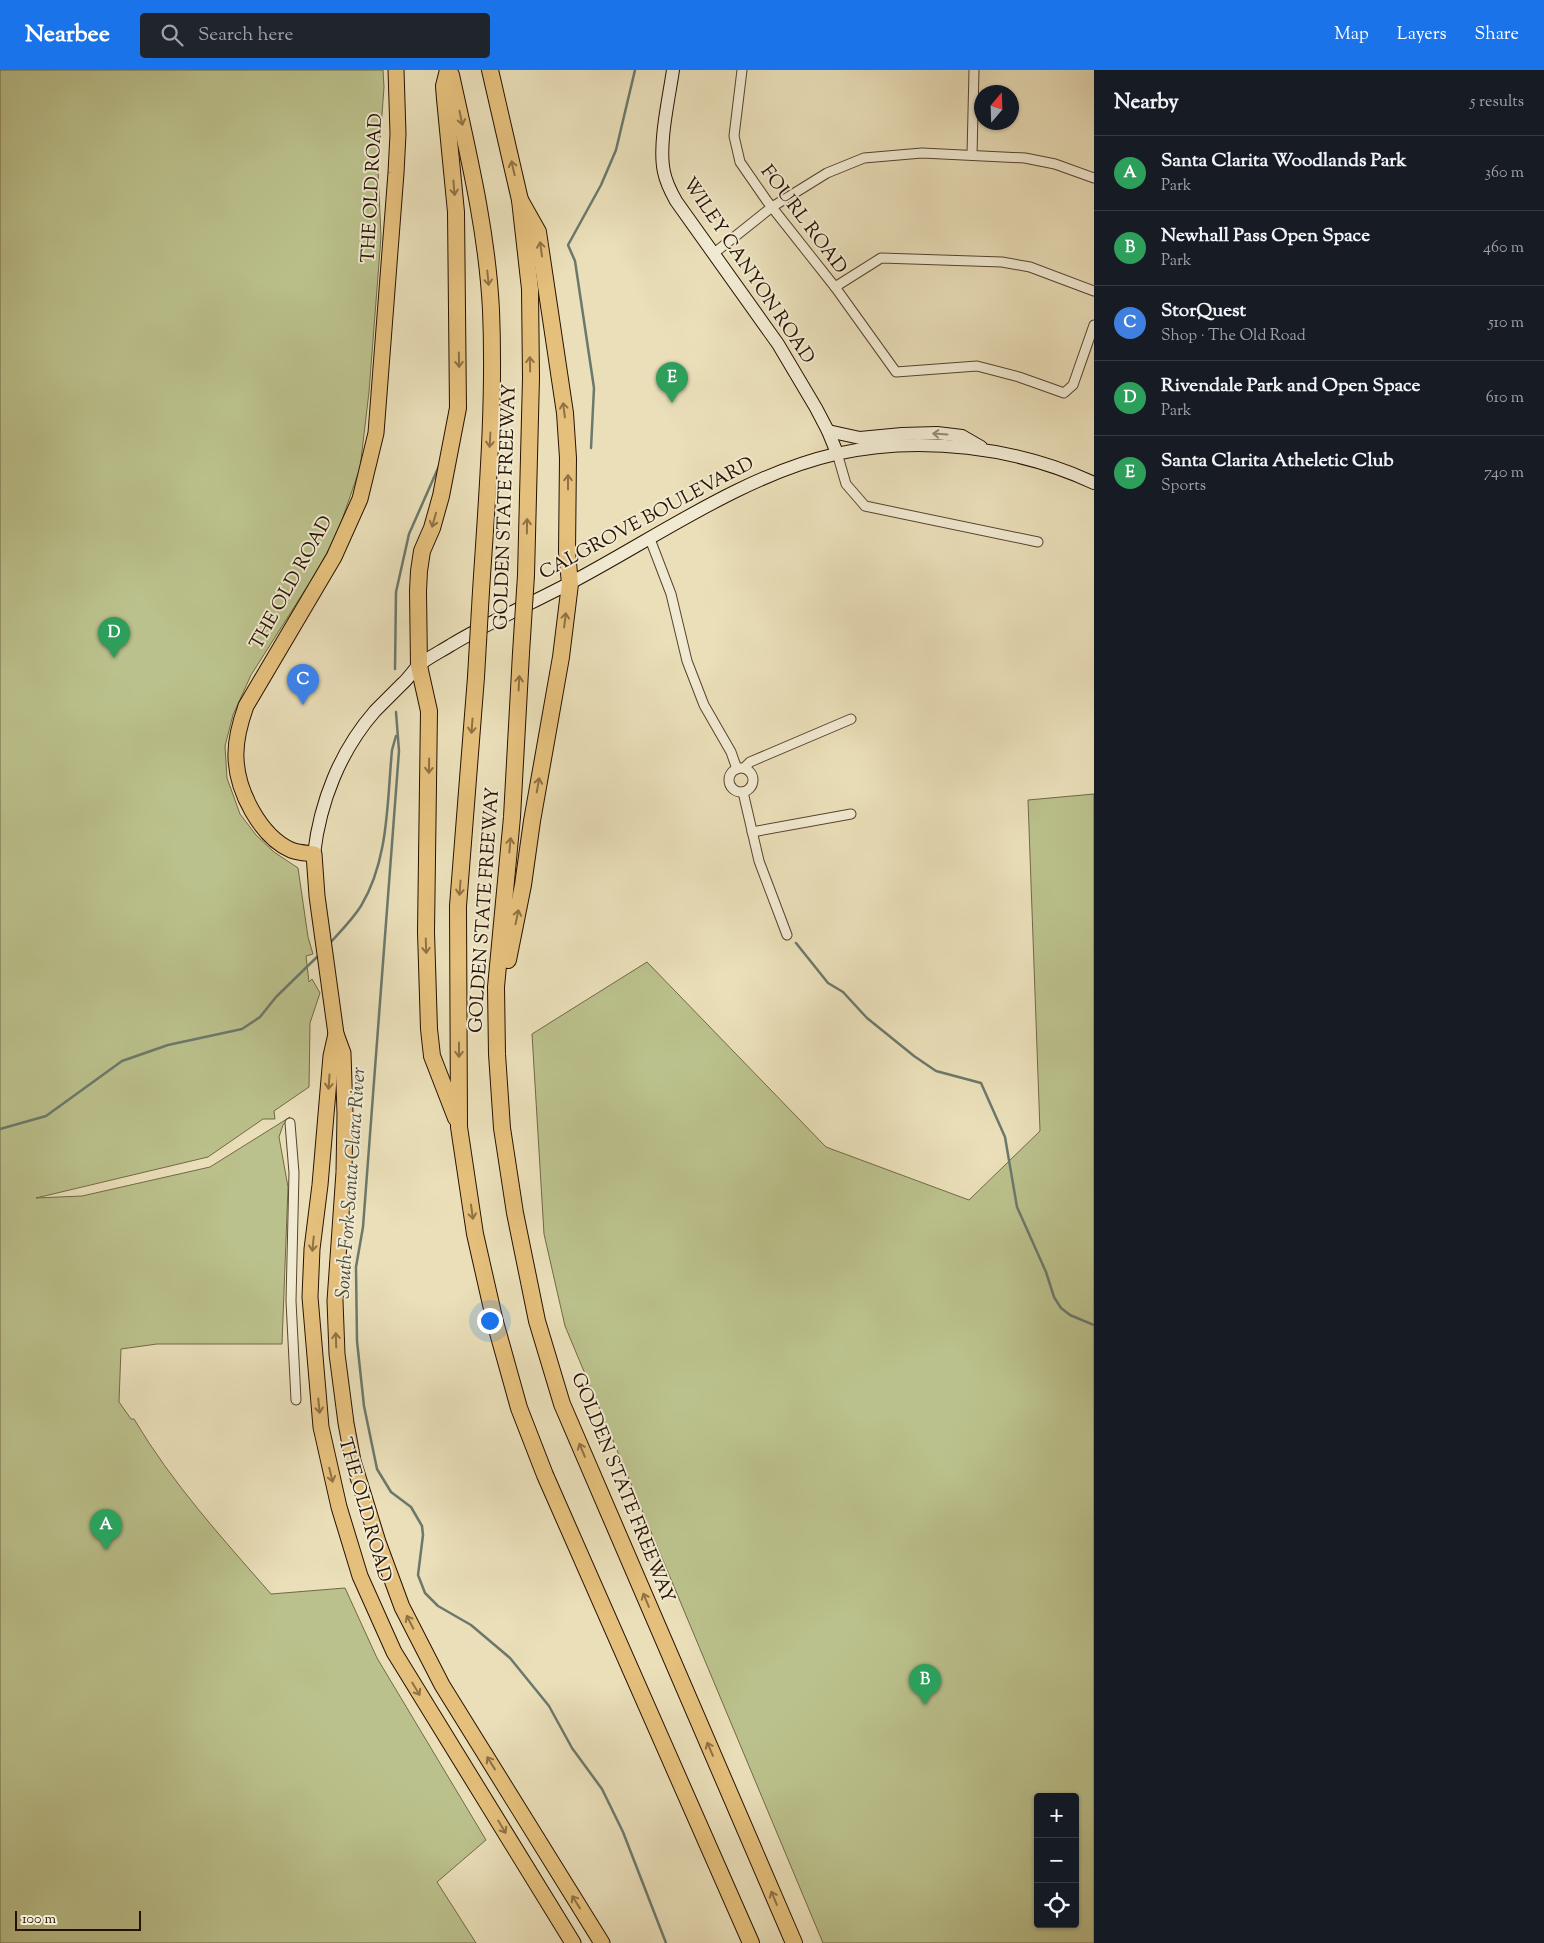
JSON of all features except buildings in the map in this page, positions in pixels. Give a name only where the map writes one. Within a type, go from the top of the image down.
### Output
[{"type":"highway","name":"GOLDEN STATE FREEWAY","points":[[449,70],[482,219],[491,309],[492,396],[476,677],[458,906],[460,1127],[475,1234],[495,1322],[519,1408],[556,1500],[751,1943]]},
{"type":"highway","points":[[449,70],[444,86],[456,212],[458,408],[441,496],[432,528],[422,551],[419,571],[419,666],[430,711],[426,932],[429,1029],[432,1056],[460,1127]]},
{"type":"highway","name":"GOLDEN STATE FREEWAY","points":[[490,70],[520,200],[530,289],[531,378],[526,575],[512,817],[496,987],[496,1054],[502,1128],[515,1213],[537,1321],[562,1404],[794,1943]]},
{"type":"highway","points":[[496,1016],[523,885],[570,584],[567,552],[568,458],[565,413],[538,232],[520,200]]},
{"type":"main road","name":"THE OLD ROAD","points":[[314,854],[298,852],[282,844],[270,834],[253,813],[239,776],[236,758],[237,743],[240,724],[255,689],[334,557],[345,535],[360,499],[372,455],[380,399],[396,173],[398,134],[396,70]]},
{"type":"main road","points":[[314,854],[320,925],[336,1034]]},
{"type":"main road","name":"THE OLD ROAD","points":[[336,1034],[343,1053],[345,1114],[344,1172],[335,1301],[337,1354],[353,1462],[378,1542],[402,1606],[442,1685],[602,1943]]},
{"type":"main road","name":"THE OLD ROAD","points":[[336,1034],[331,1056],[320,1185],[312,1249],[310,1297],[321,1427],[338,1507],[360,1576],[394,1652],[573,1943]]},
{"type":"street","name":"WILEY CANYON ROAD","points":[[673,70],[664,135],[663,170],[668,188],[713,254],[768,328],[828,431],[837,454]]},
{"type":"street","name":"FOURL ROAD","points":[[742,70],[734,136],[740,162],[896,372],[977,366],[1018,377],[1064,394],[1073,385],[1094,325]]},
{"type":"street","points":[[972,156],[974,70]]},
{"type":"street","points":[[713,254],[772,207],[827,173],[864,158],[922,152],[1025,158],[1055,164],[1094,178]]},
{"type":"street","points":[[834,287],[881,258],[908,258],[1002,262],[1030,267],[1094,291]]},
{"type":"street","points":[[828,431],[860,438],[937,433],[962,436],[985,450]]},
{"type":"street","name":"CALGROVE BOULEVARD","points":[[314,854],[316,835],[326,797],[346,753],[374,712],[419,666],[465,636],[570,584],[723,498],[791,468],[837,454],[874,448],[909,446],[942,445],[985,450],[1036,460],[1076,474],[1094,483]]},
{"type":"street","points":[[837,454],[846,484],[865,506],[1038,542]]},
{"type":"street","points":[[650,539],[672,594],[687,661],[704,705],[740,768],[748,770],[753,778],[751,787],[743,792],[734,790],[729,782],[731,773],[740,768],[750,762],[852,719]]},
{"type":"street","points":[[743,792],[761,868],[786,935]]},
{"type":"street","points":[[752,832],[851,814]]},
{"type":"street","points":[[290,1123],[294,1173],[291,1301],[296,1400]]},
{"type":"green space","points":[[0,70],[383,70],[384,87],[378,169],[381,237],[369,392],[360,468],[336,537],[312,579],[251,675],[233,715],[225,746],[227,778],[240,814],[256,835],[274,852],[298,868],[308,937],[313,954],[306,956],[309,982],[312,979],[320,993],[310,1023],[309,1087],[274,1111],[275,1119],[263,1119],[208,1157],[36,1198],[82,1196],[210,1167],[290,1117],[283,1125],[279,1137],[288,1187],[282,1344],[157,1344],[121,1349],[119,1402],[131,1419],[134,1419],[181,1488],[271,1594],[345,1588],[377,1658],[486,1840],[437,1882],[476,1943],[0,1943]]},
{"type":"green space","points":[[1094,794],[1094,1943],[823,1943],[565,1326],[544,1234],[532,1034],[647,962],[826,1147],[969,1200],[1040,1131],[1028,800]]},
{"type":"waterway","points":[[591,448],[594,388],[575,261],[568,245],[601,185],[616,150],[635,70]]},
{"type":"waterway","name":"South Fork Santa Clara River","points":[[395,669],[396,592],[409,534],[439,466]]},
{"type":"waterway","name":"South Fork Santa Clara River","points":[[396,712],[399,751],[363,1227],[356,1267],[357,1341],[364,1406],[377,1469],[391,1492],[411,1507],[422,1526],[423,1535],[418,1575],[425,1593],[438,1606],[471,1625],[510,1658],[549,1706],[572,1748],[602,1789],[623,1832],[666,1943]]},
{"type":"waterway","points":[[329,944],[361,906],[377,869],[385,830],[392,750],[396,736]]},
{"type":"waterway","points":[[796,943],[828,983],[843,992],[867,1018],[914,1056],[936,1071],[981,1083],[1005,1137],[1017,1207],[1046,1272],[1054,1297],[1061,1308],[1070,1315],[1094,1325]]},
{"type":"waterway","points":[[0,1129],[46,1116],[122,1061],[168,1045],[242,1029],[260,1017],[276,997],[319,955]]},
{"type":"place","name":"Santa Clarita Atheletic Club","points":[[672,403]]},
{"type":"place","name":"Rivendale Park and Open Space","points":[[114,658]]},
{"type":"place","name":"StorQuest","points":[[303,705]]},
{"type":"place","name":"Santa Clarita Woodlands Park","points":[[106,1550]]},
{"type":"place","name":"Newhall Pass Open Space","points":[[925,1705]]}]
